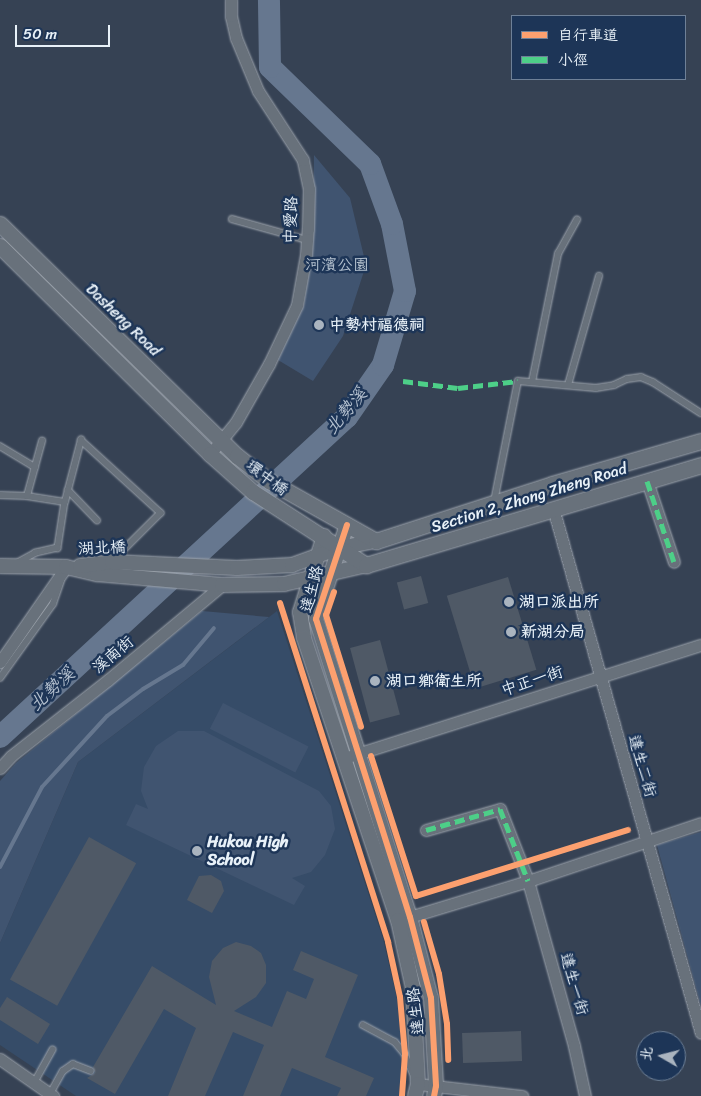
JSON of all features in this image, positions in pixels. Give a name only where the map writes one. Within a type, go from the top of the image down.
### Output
[{"type":"main road","name":"Dasheng Road","points":[[0,224],[222,441]]},
{"type":"main road","name":"Dasheng Road","points":[[0,246],[210,454]]},
{"type":"main road","name":"環中橋","points":[[222,441],[269,481],[347,525]]},
{"type":"main road","name":"Section 2, Zhong Zheng Road","points":[[376,542],[494,503],[701,441]]},
{"type":"main road","name":"環中橋","points":[[210,454],[253,492],[324,536]]},
{"type":"main road","name":"Section 2, Zhong Zheng Road","points":[[366,565],[552,508],[701,466]]},
{"type":"main road","points":[[347,525],[376,542]]},
{"type":"main road","points":[[324,536],[366,565]]},
{"type":"street","name":"中愛路","points":[[210,454],[222,441],[269,364],[297,305],[307,240],[308,188],[303,160],[254,82],[236,38],[231,16],[231,0]]},
{"type":"street","points":[[36,282],[48,270]]},
{"type":"street","points":[[646,481],[674,562]]},
{"type":"street","name":"達生二街","points":[[552,508],[701,1033]]},
{"type":"street","name":"達生路","points":[[347,525],[316,619],[358,753],[404,918],[413,988],[416,1090]]},
{"type":"street","name":"達生路","points":[[324,536],[300,612],[304,638],[344,758],[404,918],[431,998],[435,1091]]},
{"type":"street","name":"湖北橋","points":[[66,568],[112,562],[238,568],[292,565],[339,548],[376,542]]},
{"type":"street","name":"湖北橋","points":[[66,568],[97,574],[222,585],[284,584],[330,575],[366,565]]},
{"type":"street","points":[[0,566],[66,568]]},
{"type":"street","points":[[0,662],[66,568]]},
{"type":"street","name":"溪南街","points":[[0,768],[222,585]]},
{"type":"street","name":"中正一街","points":[[344,758],[701,645]]},
{"type":"street","name":"達生一街","points":[[426,830],[500,809],[528,881],[574,1046],[585,1096]]},
{"type":"street","points":[[404,918],[528,881],[647,840],[701,824]]},
{"type":"street","points":[[0,1059],[52,1095]]},
{"type":"street","points":[[416,1090],[522,1096]]},
{"type":"lane","points":[[232,219],[307,240]]},
{"type":"lane","points":[[532,382],[558,254],[577,220]]},
{"type":"lane","points":[[568,385],[599,276]]},
{"type":"lane","points":[[494,503],[518,382],[596,388],[641,377],[653,382],[701,414]]},
{"type":"lane","points":[[14,565],[36,554],[58,548],[65,502],[81,440],[161,513],[112,562]]},
{"type":"lane","points":[[27,496],[42,442]]},
{"type":"lane","points":[[0,446],[35,467]]},
{"type":"lane","points":[[68,490],[97,520]]},
{"type":"lane","points":[[0,495],[27,496],[65,502]]},
{"type":"lane","points":[[0,678],[53,604],[66,568]]},
{"type":"lane","points":[[363,1025],[395,1042],[405,1054],[416,1090]]},
{"type":"lane","points":[[34,1083],[52,1050]]},
{"type":"lane","points":[[52,1095],[63,1071],[73,1064],[91,1071]]},
{"type":"shaded area","name":"Hukou High School","points":[[277,611],[383,939],[397,999],[402,1053],[399,1096],[76,1096],[0,1045],[0,943],[78,762]]},
{"type":"green space","name":"河濱公園","points":[[314,155],[350,198],[366,265],[343,336],[313,381],[278,360],[304,305],[313,240]]},
{"type":"green space","points":[[202,611],[269,617],[78,762],[0,943],[0,781],[16,763]]},
{"type":"green space","points":[[223,703],[309,747],[295,772],[210,729]]},
{"type":"green space","points":[[178,731],[204,731],[319,791],[331,806],[335,829],[325,855],[311,872],[292,878],[305,886],[294,905],[126,825],[136,804],[148,809],[141,791],[144,767],[156,746]]},
{"type":"green space","points":[[701,832],[701,1006],[657,845]]},
{"type":"building","points":[[421,576],[428,603],[404,610],[397,582]]},
{"type":"building","name":"新湖分局","points":[[508,577],[536,670],[475,688],[447,596]]},
{"type":"building","name":"湖口鄉衛生所","points":[[380,640],[400,714],[370,722],[350,648]]},
{"type":"building","points":[[89,837],[136,863],[57,1006],[10,980]]},
{"type":"building","points":[[211,875],[221,881],[224,891],[212,913],[187,900],[199,876]]},
{"type":"building","points":[[236,942],[251,946],[261,953],[266,965],[266,983],[256,997],[234,1011],[272,1027],[287,991],[306,999],[314,979],[293,970],[301,951],[358,975],[325,1057],[374,1078],[366,1096],[337,1096],[341,1088],[292,1068],[280,1096],[243,1096],[264,1045],[233,1032],[205,1096],[168,1096],[196,1028],[164,1009],[115,1094],[87,1078],[95,1073],[93,1067],[152,966],[216,1005],[209,977],[212,961],[223,948]]},
{"type":"building","points":[[7,997],[50,1024],[38,1044],[0,1020],[0,1008]]},
{"type":"building","points":[[521,1031],[522,1061],[463,1063],[462,1033]]},
{"type":"waterway","name":"北勢溪","points":[[0,737],[347,417],[383,365],[405,291],[392,224],[370,164],[270,67],[269,0]]},
{"type":"waterway","points":[[0,867],[42,787],[107,716],[143,689],[183,665],[214,628]]},
{"type":"marked path","points":[[403,381],[458,388],[518,381]]},
{"type":"marked path","points":[[647,481],[674,562]]},
{"type":"marked path","points":[[426,830],[500,809],[528,881]]},
{"type":"cycle path","points":[[347,525],[316,619],[410,917],[431,998],[436,1086],[434,1096]]},
{"type":"cycle path","points":[[334,592],[326,615],[361,727]]},
{"type":"cycle path","points":[[280,603],[388,942],[400,997],[405,1054],[402,1096]]},
{"type":"cycle path","points":[[371,756],[416,896],[628,830]]},
{"type":"cycle path","points":[[424,922],[439,974],[447,1024],[448,1060]]},
{"type":"place","name":"中勢村福德祠","points":[[319,325]]},
{"type":"place","name":"湖口派出所","points":[[509,602]]},
{"type":"place","name":"新湖分局","points":[[511,632]]},
{"type":"place","name":"湖口鄉衛生所","points":[[375,681]]},
{"type":"place","name":"Hukou High School","points":[[197,851]]}]
